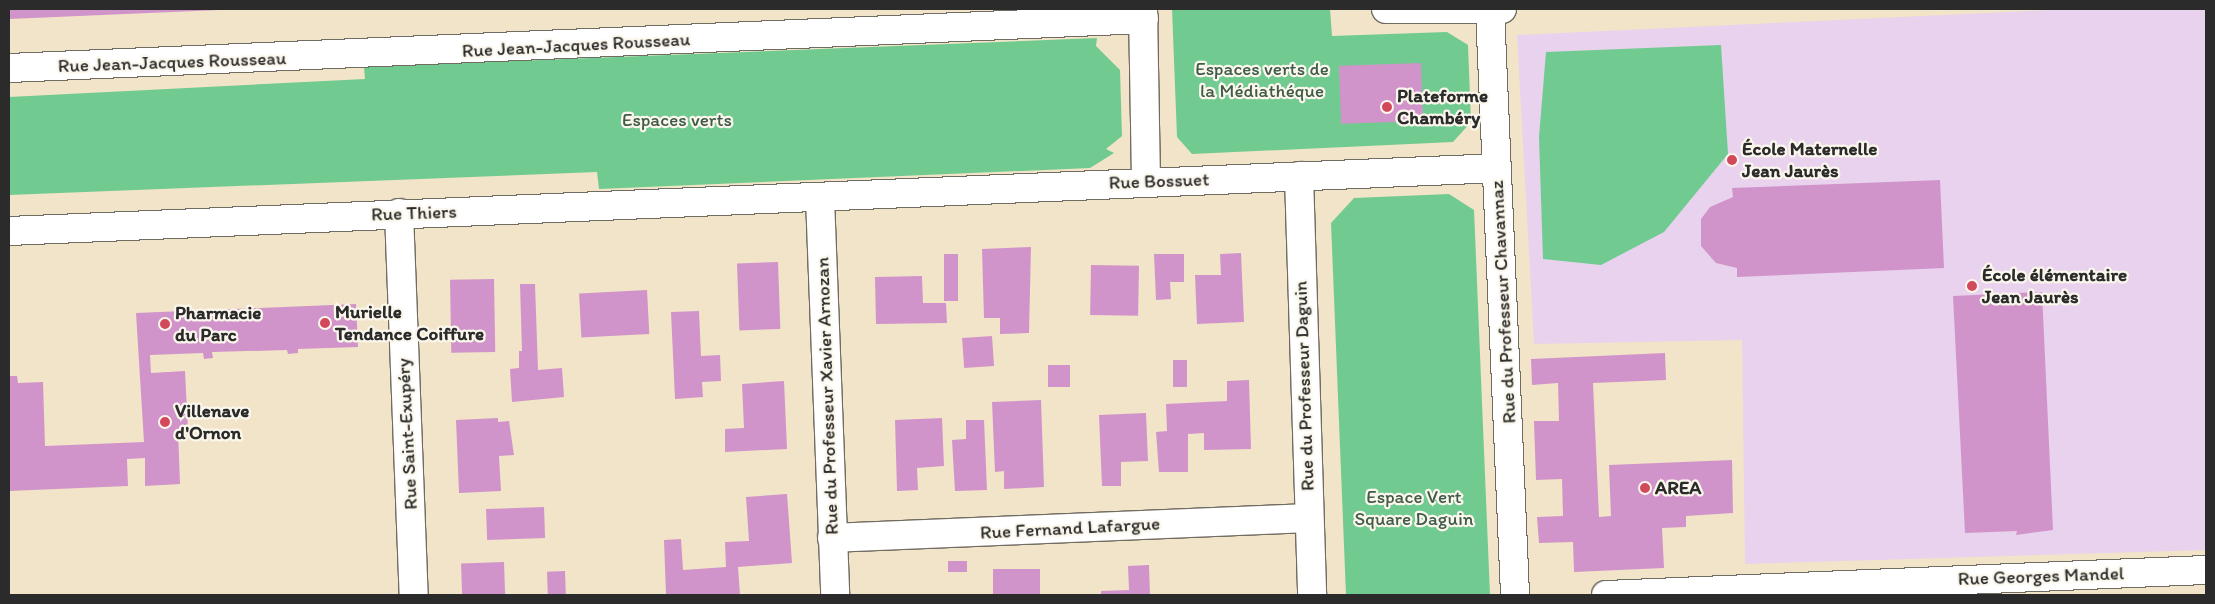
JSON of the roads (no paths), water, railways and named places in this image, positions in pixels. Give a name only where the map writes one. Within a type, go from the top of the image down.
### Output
[{"type":"street","points":[[1386,9],[1496,9]]},
{"type":"street","name":"Rue du Professeur Chavannaz","points":[[1496,9],[1497,168],[1516,595]]},
{"type":"street","points":[[1144,14],[1146,181]]},
{"type":"street","name":"Rue Jean-Jacques Rousseau","points":[[9,68],[882,20],[1144,14]]},
{"type":"street","name":"Rue Bossuet","points":[[820,198],[1146,181],[1497,168]]},
{"type":"street","name":"Rue du Professeur Daguin","points":[[1299,176],[1308,518],[1312,595]]},
{"type":"street","name":"Rue Thiers","points":[[9,231],[399,213],[820,198]]},
{"type":"street","name":"Rue du Professeur Xavier Arnozan","points":[[820,198],[835,595]]},
{"type":"street","name":"Rue Saint-Exupéry","points":[[399,213],[414,595]]},
{"type":"street","name":"Rue Fernand Lafargue","points":[[832,538],[1308,518]]},
{"type":"street","name":"Rue Georges Mandel","points":[[1606,595],[2023,585],[2206,570]]},
{"type":"place","name":"Plateforme Chambéry","points":[[1387,107]]},
{"type":"place","name":"École Maternelle Jean Jaurès","points":[[1732,160]]},
{"type":"place","name":"École élémentaire Jean Jaurès","points":[[1972,286]]},
{"type":"place","name":"Murielle Tendance Coiffure","points":[[325,323]]},
{"type":"place","name":"Pharmacie du Parc","points":[[165,324]]},
{"type":"place","name":"Villenave d'Ornon","points":[[165,422]]},
{"type":"place","name":"AREA","points":[[1645,488]]},
{"type":"park label","name":"Espaces verts de la Médiathéque","points":[[1262,80]]},
{"type":"park label","name":"Espaces verts","points":[[677,120]]},
{"type":"park label","name":"Espace Vert Square Daguin","points":[[1414,508]]}]
